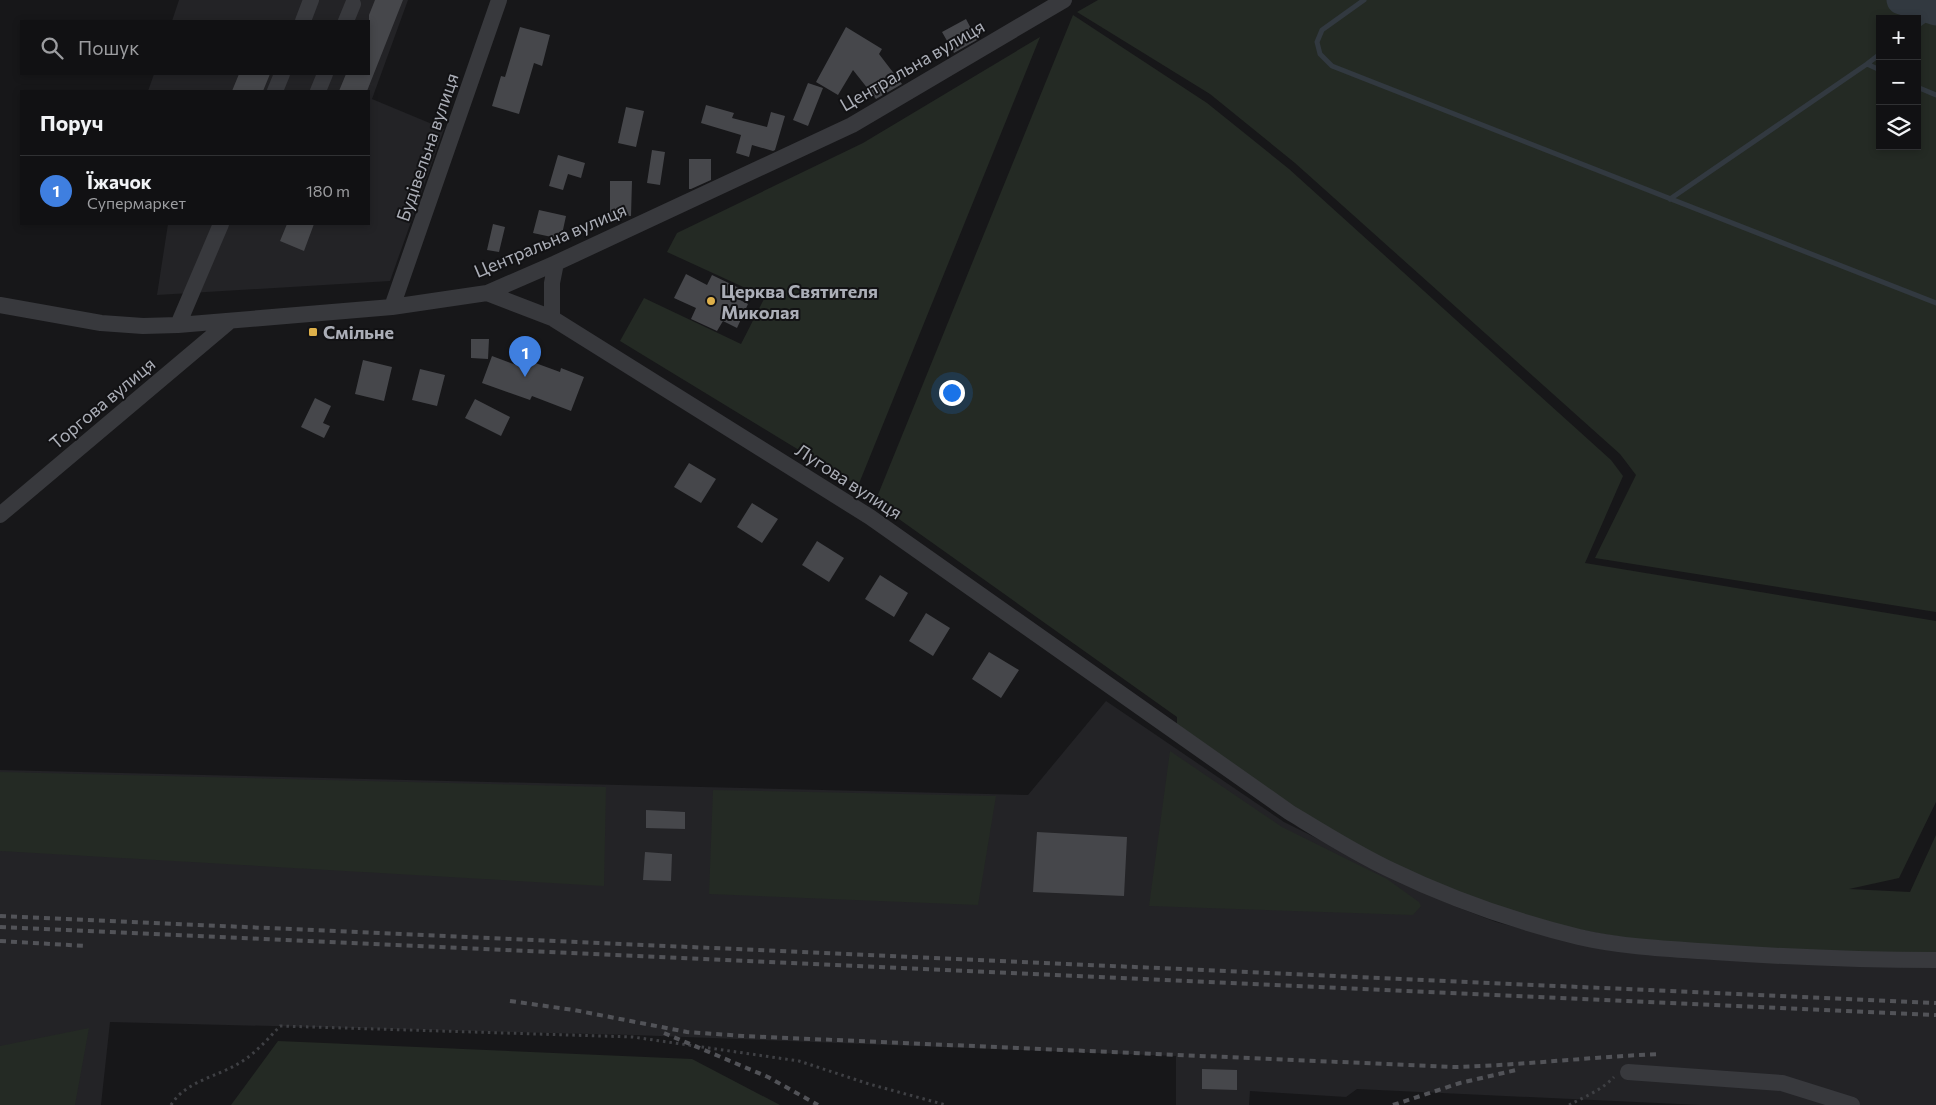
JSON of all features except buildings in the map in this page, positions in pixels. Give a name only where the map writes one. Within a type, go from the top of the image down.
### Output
[{"type":"street","points":[[303,20],[311,0]]},
{"type":"street","name":"Будівельна вулиця","points":[[392,307],[500,0]]},
{"type":"street","name":"Центральна вулиця","points":[[0,305],[101,323],[143,326],[229,322],[392,307],[487,292],[556,263],[852,124],[1064,0]]},
{"type":"street","points":[[346,20],[353,4]]},
{"type":"street","points":[[275,90],[282,75]]},
{"type":"street","points":[[318,90],[325,75]]},
{"type":"street","points":[[178,325],[220,225]]},
{"type":"street","points":[[552,318],[552,283],[556,263]]},
{"type":"street","name":"Лугова вулиця","points":[[487,292],[552,318],[870,517],[1289,812],[1339,842],[1390,869],[1454,898],[1499,914],[1581,937],[1662,948],[1872,960],[1936,960]]},
{"type":"street","name":"Торгова вулиця","points":[[0,516],[229,322]]},
{"type":"street","points":[[1628,1072],[1782,1083],[1852,1105]]},
{"type":"path","points":[[171,1105],[175,1099],[205,1078],[237,1065],[264,1043],[280,1026],[633,1037],[799,1061],[869,1084],[946,1105]]},
{"type":"path","points":[[1568,1105],[1591,1094],[1616,1074],[1628,1072]]},
{"type":"shaded area","points":[[179,0],[408,0],[372,99],[444,129],[390,281],[157,295],[168,225],[370,225],[370,90],[148,90],[154,75],[370,75],[370,20],[172,20]]},
{"type":"shaded area","points":[[1098,0],[1936,0],[1936,612],[1595,558],[1636,475],[1620,454],[1295,163],[1210,94],[1077,12]]},
{"type":"shaded area","points":[[1073,15],[1207,103],[1289,169],[1611,460],[1623,476],[1585,563],[1936,621],[1936,802],[1899,878],[1849,889],[1910,892],[1936,835],[1936,954],[1752,948],[1624,937],[1559,925],[1510,911],[1415,875],[1364,851],[1282,800],[1177,726],[1177,717],[875,502]]},
{"type":"shaded area","points":[[1040,37],[858,486],[620,341],[644,298],[741,344],[765,297],[667,252],[677,233],[863,143]]},
{"type":"shaded area","points":[[1106,701],[1284,822],[1449,904],[1496,922],[1579,944],[1936,966],[1936,1105],[1700,1105],[1357,1089],[1346,1097],[1250,1091],[1249,1105],[1176,1105],[1176,1056],[633,1035],[110,1022],[101,1105],[0,1105],[0,770],[1028,795]]},
{"type":"shaded area","points":[[1170,751],[1282,827],[1387,879],[1419,902],[1421,906],[1413,915],[1149,906]]},
{"type":"shaded area","points":[[0,772],[606,787],[604,886],[0,851]]},
{"type":"shaded area","points":[[713,790],[996,796],[978,905],[709,894]]},
{"type":"shaded area","points":[[89,1028],[75,1105],[0,1105],[0,1046]]},
{"type":"shaded area","points":[[278,1041],[692,1059],[780,1105],[231,1105]]},
{"type":"waterway","points":[[1364,0],[1322,30],[1317,42],[1320,54],[1332,66],[1936,303]]},
{"type":"waterway","points":[[1901,0],[1936,11]]},
{"type":"waterway","points":[[1921,23],[1936,12]]},
{"type":"waterway","points":[[1876,57],[1867,64],[1876,68]]},
{"type":"waterway","points":[[1670,199],[1867,64]]},
{"type":"waterway","points":[[1921,89],[1936,95]]},
{"type":"railway","points":[[0,916],[1936,1003]]},
{"type":"railway","points":[[0,927],[1936,1015]]},
{"type":"railway","points":[[0,941],[86,946]]},
{"type":"railway","points":[[510,1001],[574,1010],[687,1032],[743,1036],[1455,1067],[1659,1054]]},
{"type":"railway","points":[[664,1033],[768,1077],[818,1105]]},
{"type":"railway","points":[[1393,1105],[1460,1083],[1516,1070]]},
{"type":"place","name":"Церква Святителя Миколая","points":[[711,301]]},
{"type":"place","name":"Смільне","points":[[313,332]]},
{"type":"place","name":"Їжачок","points":[[525,377]]}]
